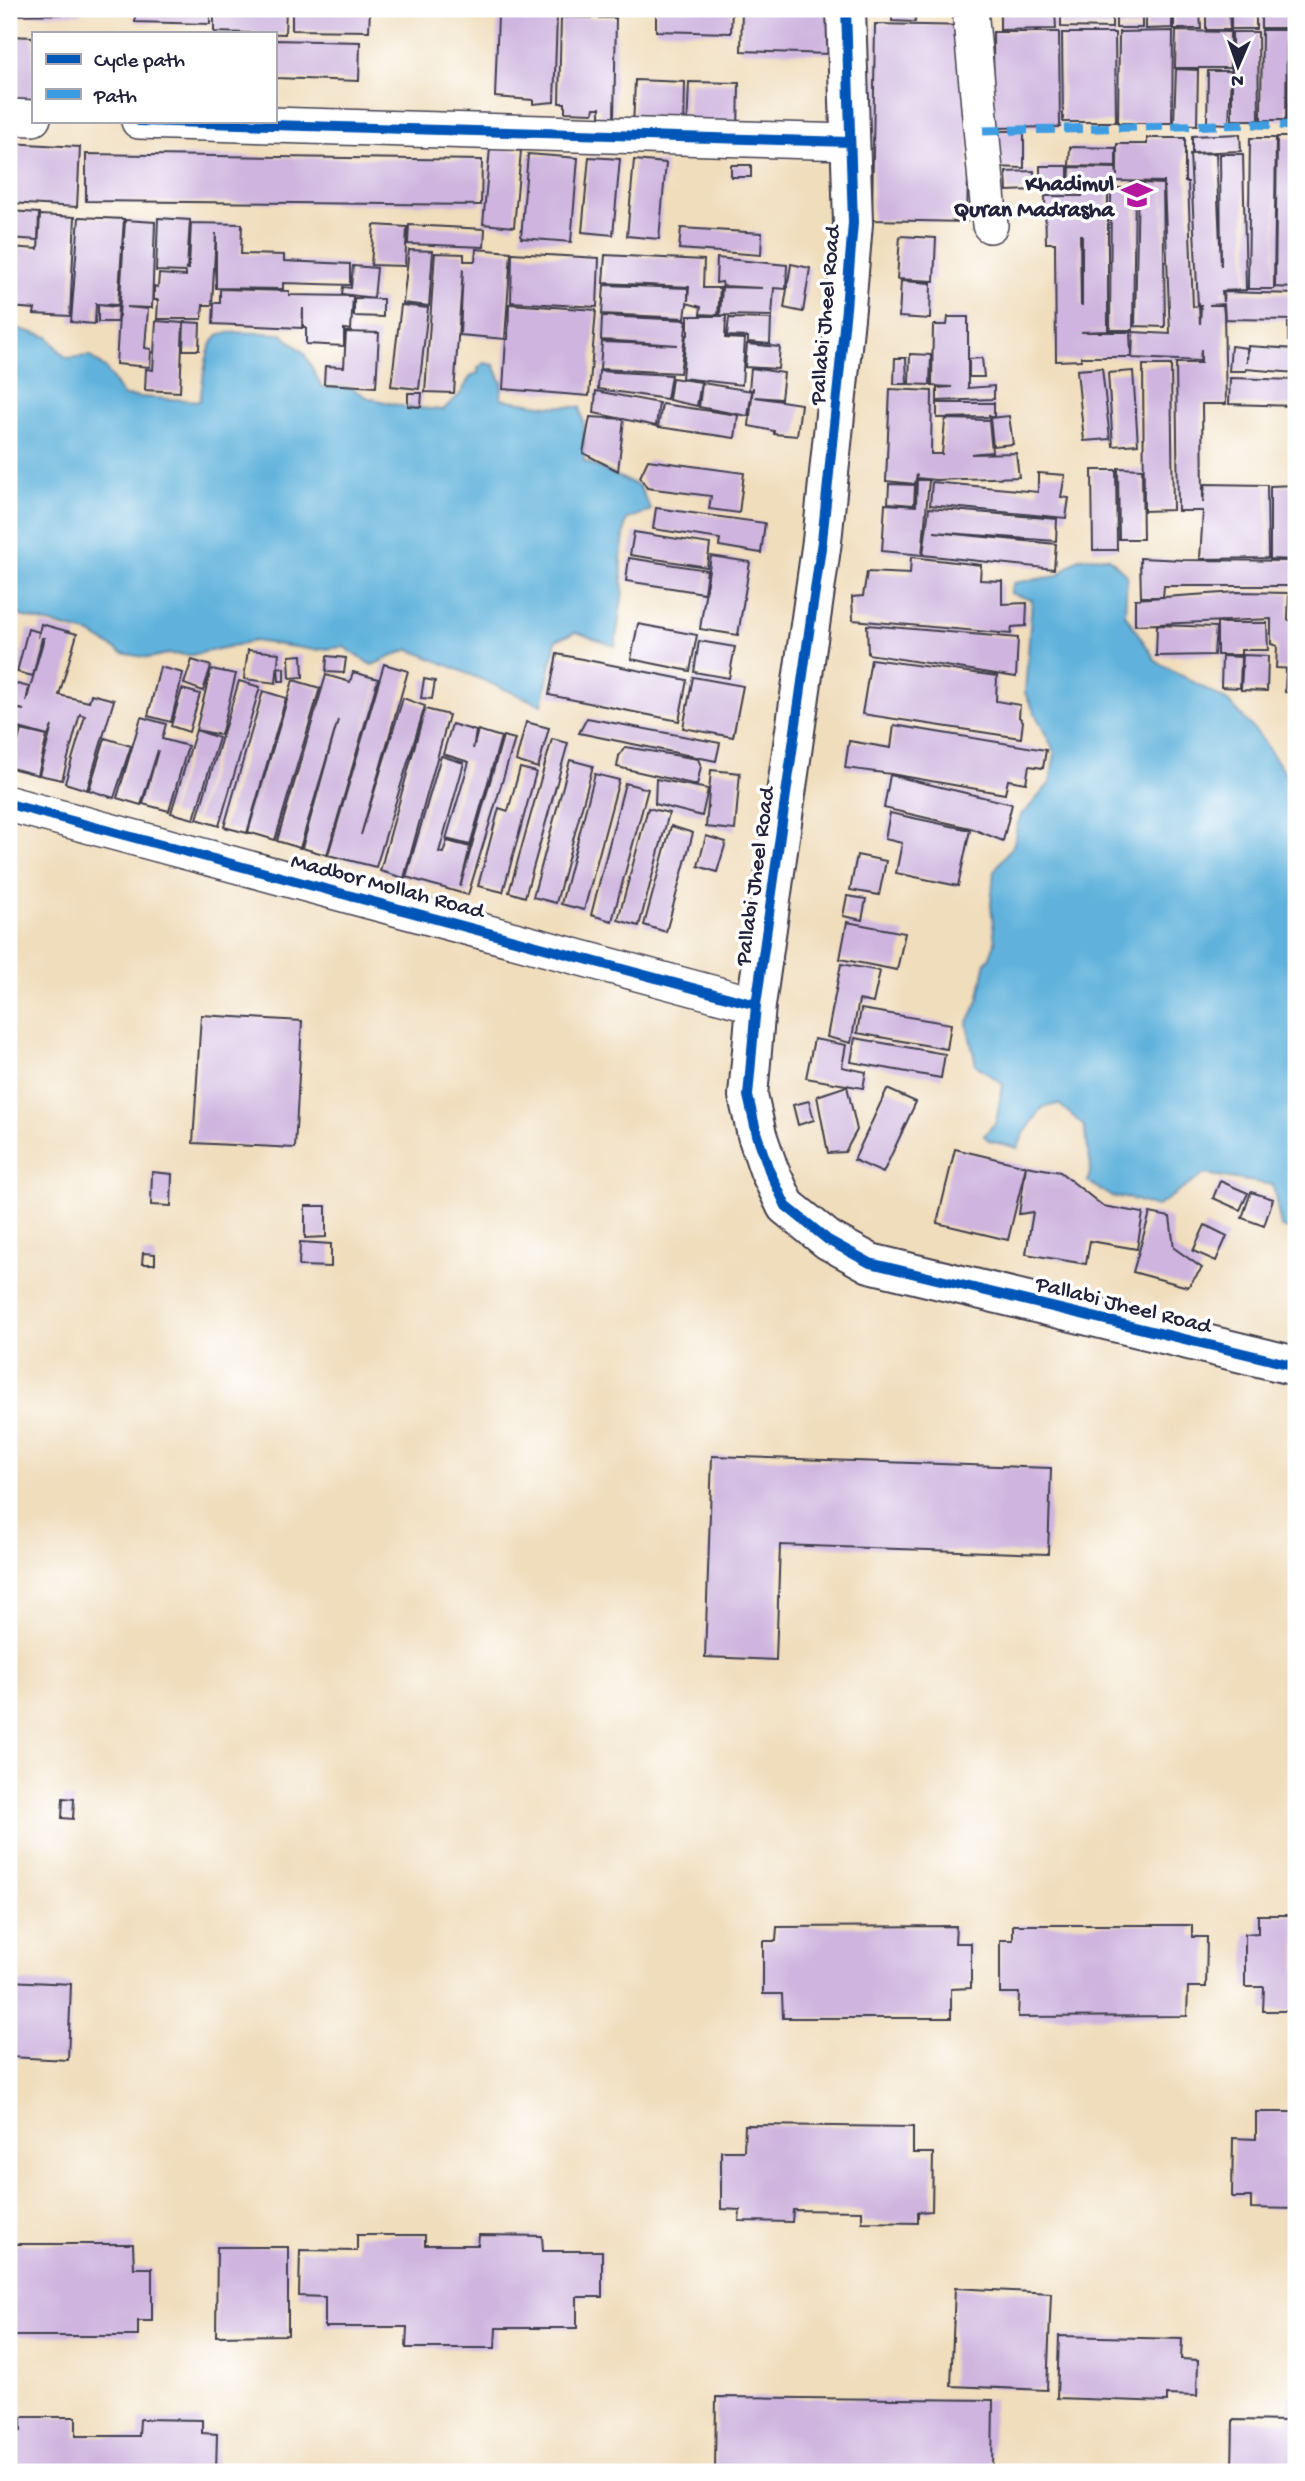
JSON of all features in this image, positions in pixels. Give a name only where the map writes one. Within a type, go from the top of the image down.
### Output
[{"type":"street","name":"Pallabi Jheel Road","points":[[846,9],[853,223],[822,541],[756,1005],[748,1096],[757,1135],[769,1170],[786,1206],[828,1240],[870,1263],[1296,1366]]},
{"type":"street","points":[[970,9],[990,225]]},
{"type":"street","points":[[9,117],[32,118]]},
{"type":"street","points":[[173,122],[850,142]]},
{"type":"street","name":"Madbor Mollah Road","points":[[9,804],[756,1005]]},
{"type":"water","points":[[9,326],[48,337],[66,358],[90,356],[106,369],[123,396],[200,401],[211,345],[221,334],[241,332],[282,334],[304,353],[322,387],[351,388],[369,398],[405,407],[443,410],[460,394],[469,378],[478,373],[478,368],[484,363],[494,365],[502,383],[501,399],[548,406],[580,407],[584,425],[584,461],[639,486],[651,510],[626,520],[621,558],[623,591],[615,646],[576,632],[556,640],[542,705],[409,649],[372,665],[344,647],[315,650],[254,641],[192,655],[167,654],[149,658],[122,653],[91,634],[9,613]]},
{"type":"water","points":[[1108,557],[1127,575],[1125,614],[1157,662],[1228,701],[1259,735],[1296,789],[1296,1231],[1281,1227],[1273,1185],[1205,1174],[1156,1207],[1129,1198],[1112,1197],[1088,1182],[1091,1166],[1084,1126],[1059,1104],[1043,1107],[1023,1135],[1018,1148],[990,1141],[984,1136],[996,1122],[1003,1084],[976,1065],[967,1024],[978,1001],[986,961],[995,943],[991,905],[994,871],[1014,844],[1022,813],[1050,783],[1055,753],[1025,693],[1032,600],[1010,593],[1014,583],[1057,576],[1079,558]]},
{"type":"building","points":[[9,9],[81,9],[81,14],[9,15]]},
{"type":"building","points":[[135,9],[210,9],[210,24],[135,22]]},
{"type":"building","points":[[214,9],[286,9],[285,34],[214,32]]},
{"type":"building","points":[[292,9],[370,9],[369,31],[292,30]]},
{"type":"building","points":[[605,9],[605,14],[547,11]]},
{"type":"building","points":[[656,9],[732,9],[731,33],[656,31]]},
{"type":"building","points":[[742,9],[832,9],[830,54],[741,51]]},
{"type":"building","points":[[892,9],[916,9],[915,22],[892,21]]},
{"type":"building","points":[[1000,9],[1055,9],[1056,29],[1000,30]]},
{"type":"building","points":[[1061,9],[1112,9],[1112,28],[1061,27]]},
{"type":"building","points":[[1116,9],[1142,9],[1142,28],[1116,28]]},
{"type":"building","points":[[1146,9],[1172,9],[1172,28],[1146,29]]},
{"type":"building","points":[[1174,9],[1200,9],[1201,29],[1174,29]]},
{"type":"building","points":[[1206,9],[1229,9],[1230,30],[1206,30]]},
{"type":"building","points":[[1231,9],[1256,9],[1256,29],[1231,29]]},
{"type":"building","points":[[1261,9],[1289,9],[1288,28],[1261,28]]},
{"type":"building","points":[[1290,9],[1296,9],[1296,28],[1290,28]]},
{"type":"building","points":[[498,15],[557,16],[554,102],[533,104],[533,100],[495,97]]},
{"type":"building","points":[[561,17],[616,18],[614,118],[600,118],[600,108],[594,108],[593,113],[565,112],[565,103],[559,103]]},
{"type":"building","points":[[875,24],[971,26],[967,222],[872,220]]},
{"type":"building","points":[[1262,30],[1287,30],[1286,120],[1261,120]]},
{"type":"building","points":[[1289,30],[1296,30],[1296,119],[1288,119]]},
{"type":"building","points":[[1173,31],[1172,123],[1118,123],[1119,32]]},
{"type":"building","points":[[1176,31],[1230,32],[1230,68],[1175,68]]},
{"type":"building","points":[[993,32],[1059,32],[1060,127],[994,128]]},
{"type":"building","points":[[1232,32],[1258,32],[1259,120],[1232,120]]},
{"type":"building","points":[[1062,33],[1115,33],[1116,122],[1063,122]]},
{"type":"building","points":[[9,36],[32,37],[32,100],[9,99]]},
{"type":"building","points":[[276,40],[360,42],[359,81],[276,78]]},
{"type":"building","points":[[1176,69],[1198,70],[1197,125],[1174,124]]},
{"type":"building","points":[[1208,71],[1231,71],[1229,124],[1207,123]]},
{"type":"building","points":[[635,80],[685,82],[684,130],[633,128]]},
{"type":"building","points":[[689,82],[739,83],[738,132],[687,131]]},
{"type":"building","points":[[993,131],[1024,131],[1024,168],[993,167]]},
{"type":"building","points":[[1240,134],[1241,151],[1192,153],[1192,136]]},
{"type":"building","points":[[1277,137],[1296,137],[1294,288],[1275,287]]},
{"type":"building","points":[[1147,138],[1185,138],[1193,307],[1199,306],[1200,324],[1201,305],[1198,305],[1190,154],[1216,153],[1221,266],[1220,154],[1243,154],[1246,290],[1222,291],[1223,302],[1224,292],[1296,294],[1296,320],[1225,319],[1224,304],[1209,305],[1223,305],[1226,404],[1202,404],[1203,503],[1205,484],[1267,485],[1268,558],[1200,559],[1203,511],[1178,511],[1176,363],[1201,363],[1201,349],[1200,361],[1132,358],[1133,332],[1170,334],[1164,182],[1116,181],[1116,187],[1069,187],[1070,167],[1116,168],[1117,176],[1117,144],[1147,144]]},
{"type":"building","points":[[1250,138],[1276,138],[1274,289],[1248,289]]},
{"type":"building","points":[[9,143],[80,147],[77,207],[9,203]]},
{"type":"building","points":[[1070,147],[1116,148],[1116,167],[1069,166]]},
{"type":"building","points":[[490,148],[521,151],[514,227],[483,224]]},
{"type":"building","points":[[86,154],[482,160],[481,205],[86,201]]},
{"type":"building","points":[[528,154],[578,158],[571,242],[521,238]]},
{"type":"building","points":[[589,157],[620,159],[613,235],[582,232]]},
{"type":"building","points":[[634,160],[666,163],[659,239],[627,236]]},
{"type":"building","points":[[731,165],[751,165],[751,177],[731,177]]},
{"type":"building","points":[[1040,166],[1068,166],[1068,188],[1040,188]]},
{"type":"building","points":[[1034,171],[1035,190],[1007,191],[1006,172]]},
{"type":"building","points":[[1138,183],[1163,184],[1165,327],[1135,326]]},
{"type":"building","points":[[1111,188],[1135,188],[1133,330],[1110,330]]},
{"type":"building","points":[[1082,190],[1108,190],[1108,331],[1081,332],[1130,332],[1131,357],[1081,357],[1081,360],[1056,361],[1055,243],[1046,243],[1045,196],[1082,196]],"holes":[[[1080,235],[1082,305],[1081,305]]]},
{"type":"building","points":[[9,211],[39,213],[38,240],[9,238]]},
{"type":"building","points":[[40,215],[75,217],[70,316],[34,314],[35,309],[9,307],[9,247],[38,249]]},
{"type":"building","points":[[79,217],[124,219],[118,305],[96,304],[95,324],[71,322]]},
{"type":"building","points":[[158,218],[190,220],[185,269],[189,269],[191,223],[242,224],[241,254],[284,255],[284,261],[350,264],[350,285],[283,283],[283,289],[216,288],[216,233],[212,305],[203,305],[202,319],[157,319],[158,300],[154,300],[154,286],[158,287],[159,274],[186,276],[186,272],[156,271]]},
{"type":"building","points":[[125,220],[155,222],[152,308],[126,307],[148,309],[145,348],[151,349],[150,367],[116,364]]},
{"type":"building","points":[[374,225],[407,227],[405,266],[371,265]]},
{"type":"building","points":[[409,225],[485,229],[484,247],[408,244]]},
{"type":"building","points":[[681,228],[762,233],[761,255],[679,249]]},
{"type":"building","points":[[900,236],[936,238],[934,281],[897,279]]},
{"type":"building","points":[[476,249],[511,252],[505,339],[460,335],[463,269],[454,393],[425,392],[435,253],[464,254],[464,261],[475,261]]},
{"type":"building","points":[[409,250],[433,251],[429,306],[403,303]]},
{"type":"building","points":[[512,253],[599,258],[597,307],[511,302]]},
{"type":"building","points":[[605,255],[704,260],[703,288],[720,288],[718,315],[700,314],[701,307],[687,303],[685,318],[602,314],[604,285],[688,288],[688,301],[689,287],[603,283]]},
{"type":"building","points":[[717,258],[787,265],[786,289],[774,288],[772,316],[720,315],[722,287],[762,288],[723,286],[722,282],[716,283]]},
{"type":"building","points":[[791,264],[810,268],[803,312],[784,308]]},
{"type":"building","points":[[353,266],[377,268],[374,298],[342,294],[343,287],[351,288]]},
{"type":"building","points":[[901,281],[931,283],[930,319],[899,317]]},
{"type":"building","points":[[220,289],[289,291],[289,295],[353,296],[351,330],[344,329],[344,346],[306,344],[303,308],[302,328],[213,324],[214,303],[220,303]]},
{"type":"building","points":[[354,298],[383,299],[383,317],[354,316]]},
{"type":"building","points":[[509,304],[596,310],[589,396],[503,389]]},
{"type":"building","points":[[98,305],[118,307],[117,322],[98,322]]},
{"type":"building","points":[[401,305],[428,308],[419,389],[391,386]]},
{"type":"building","points":[[602,316],[687,320],[680,373],[600,369],[602,342],[678,345],[601,340]]},
{"type":"building","points":[[688,316],[726,316],[725,338],[745,339],[742,385],[682,378]]},
{"type":"building","points":[[948,317],[968,317],[968,388],[994,386],[994,399],[937,401],[937,388],[952,387],[932,386],[933,325],[947,325]]},
{"type":"building","points":[[729,318],[771,319],[770,344],[748,342],[748,337],[727,336]]},
{"type":"building","points":[[156,321],[183,323],[180,392],[145,390],[146,369],[153,370]]},
{"type":"building","points":[[184,322],[200,323],[199,350],[183,350]]},
{"type":"building","points":[[1288,323],[1296,323],[1296,341],[1288,341]]},
{"type":"building","points":[[346,332],[379,333],[376,387],[324,384],[325,366],[344,367]]},
{"type":"building","points":[[747,344],[780,347],[778,369],[745,367]]},
{"type":"building","points":[[1231,346],[1247,348],[1247,362],[1248,346],[1296,349],[1296,373],[1246,369],[1229,371]]},
{"type":"building","points":[[910,354],[931,355],[930,385],[909,384]]},
{"type":"building","points":[[895,358],[906,358],[907,384],[894,384]]},
{"type":"building","points":[[982,358],[984,377],[969,377],[969,359]]},
{"type":"building","points":[[1143,365],[1171,365],[1173,510],[1144,511]]},
{"type":"building","points":[[751,368],[784,373],[781,399],[755,397],[801,404],[797,436],[774,434],[774,431],[749,426],[753,390],[749,390]]},
{"type":"building","points":[[1102,368],[1110,439],[1084,441],[1077,370]]},
{"type":"building","points":[[599,371],[671,375],[667,399],[598,389]]},
{"type":"building","points":[[1133,371],[1138,444],[1113,446],[1108,373]]},
{"type":"building","points":[[672,378],[701,382],[697,406],[669,400]]},
{"type":"building","points":[[1230,378],[1296,380],[1296,406],[1229,404]]},
{"type":"building","points":[[702,383],[752,391],[748,416],[699,407]]},
{"type":"building","points":[[890,389],[932,391],[931,454],[942,454],[947,419],[989,420],[992,452],[971,454],[1016,453],[1019,477],[936,480],[917,478],[917,474],[915,484],[886,481]]},
{"type":"building","points":[[596,391],[659,403],[656,426],[594,413]]},
{"type":"building","points":[[408,393],[422,393],[421,407],[408,406]]},
{"type":"building","points":[[937,403],[994,403],[994,417],[989,414],[989,417],[937,418]]},
{"type":"building","points":[[662,404],[738,415],[735,438],[658,427]]},
{"type":"building","points":[[1009,416],[1013,444],[993,446],[990,418]]},
{"type":"building","points":[[590,417],[624,419],[618,471],[583,453]]},
{"type":"building","points":[[648,460],[744,473],[739,513],[709,509],[711,496],[647,488],[640,477]]},
{"type":"building","points":[[1118,468],[1142,469],[1143,539],[1119,539]]},
{"type":"building","points":[[1092,470],[1116,470],[1117,550],[1093,550]]},
{"type":"building","points":[[1038,473],[1065,475],[1061,497],[1069,498],[1066,518],[930,505],[932,482],[1038,492]]},
{"type":"building","points":[[917,480],[929,480],[922,555],[882,551],[885,504],[916,506]]},
{"type":"building","points":[[889,484],[915,485],[914,505],[888,503]]},
{"type":"building","points":[[1296,485],[1296,560],[1270,559],[1270,486]]},
{"type":"building","points":[[656,508],[765,523],[761,553],[719,546],[720,539],[653,529]]},
{"type":"building","points":[[929,508],[1057,519],[1056,541],[934,532],[1056,544],[1054,569],[923,555]]},
{"type":"building","points":[[634,532],[710,544],[707,567],[630,555]]},
{"type":"building","points":[[711,556],[750,562],[738,635],[700,629]]},
{"type":"building","points":[[911,557],[981,565],[980,580],[1002,581],[1002,604],[1027,603],[1026,626],[1012,627],[1011,634],[853,620],[852,597],[863,596],[867,572],[910,574]]},
{"type":"building","points":[[629,558],[707,570],[704,593],[626,581]]},
{"type":"building","points":[[1140,558],[1296,561],[1296,581],[1292,582],[1293,586],[1164,586],[1163,597],[1141,597]]},
{"type":"building","points":[[1238,592],[1289,593],[1288,620],[1296,621],[1296,669],[1276,668],[1277,646],[1271,644],[1271,619],[1135,625],[1135,599]]},
{"type":"building","points":[[1217,623],[1267,623],[1268,650],[1241,650],[1241,655],[1217,655]]},
{"type":"building","points":[[41,624],[77,634],[59,695],[89,702],[91,694],[114,700],[87,790],[65,783],[85,716],[80,714],[62,780],[39,775],[52,726],[48,736],[19,728],[9,764],[9,708],[24,710],[9,706],[9,682],[29,687],[26,702],[44,638],[33,676],[17,672],[28,629],[39,632],[38,638]]},
{"type":"building","points":[[638,624],[697,635],[690,671],[631,659]]},
{"type":"building","points":[[867,625],[1018,638],[1016,677],[868,654]]},
{"type":"building","points":[[1157,625],[1216,627],[1214,655],[1156,656]]},
{"type":"building","points":[[699,641],[735,647],[729,678],[694,672]]},
{"type":"building","points":[[248,650],[279,653],[276,683],[244,679]]},
{"type":"building","points":[[557,654],[687,680],[679,721],[549,695]]},
{"type":"building","points":[[302,655],[303,677],[290,678],[289,656]]},
{"type":"building","points":[[1243,655],[1268,656],[1267,691],[1241,690]]},
{"type":"building","points":[[327,656],[346,658],[344,673],[326,672]]},
{"type":"building","points":[[1222,656],[1241,657],[1240,688],[1221,687]]},
{"type":"building","points":[[871,659],[997,676],[996,701],[1020,705],[1019,717],[1023,721],[1021,738],[862,714]]},
{"type":"building","points":[[192,660],[211,666],[203,691],[184,684]]},
{"type":"building","points":[[384,664],[408,671],[361,835],[403,698],[425,706],[376,867],[328,855]]},
{"type":"building","points":[[160,667],[183,673],[171,722],[148,716]]},
{"type":"building","points":[[278,667],[284,668],[284,681],[279,681]]},
{"type":"building","points":[[211,669],[236,674],[221,735],[196,730]]},
{"type":"building","points":[[1286,670],[1296,671],[1296,693],[1285,692]]},
{"type":"building","points":[[353,672],[378,679],[327,855],[302,848],[338,720],[300,848],[277,841],[326,675],[350,682]]},
{"type":"building","points":[[693,677],[743,686],[733,737],[683,728]]},
{"type":"building","points":[[424,679],[435,681],[432,699],[421,698]]},
{"type":"building","points":[[293,680],[320,688],[275,840],[248,832]]},
{"type":"building","points":[[239,681],[260,687],[219,826],[197,819]]},
{"type":"building","points":[[182,689],[200,694],[189,732],[171,726]]},
{"type":"building","points":[[263,691],[286,698],[247,833],[224,827]]},
{"type":"building","points":[[425,709],[449,715],[404,878],[380,871]]},
{"type":"building","points":[[141,717],[166,724],[162,739],[188,746],[169,811],[143,804],[158,750],[141,805],[117,798]]},
{"type":"building","points":[[587,718],[720,743],[716,761],[579,733]]},
{"type":"building","points":[[526,722],[549,728],[538,768],[516,761]]},
{"type":"building","points":[[452,724],[476,731],[473,749],[478,730],[501,737],[470,845],[446,839],[469,762],[443,754]]},
{"type":"building","points":[[894,725],[1046,750],[1043,768],[1029,766],[1026,783],[1008,780],[1005,794],[845,768],[849,741],[891,748]]},
{"type":"building","points":[[21,730],[47,736],[38,775],[11,768]]},
{"type":"building","points":[[196,730],[219,738],[194,819],[171,813]]},
{"type":"building","points":[[503,736],[515,739],[468,895],[406,877],[441,756],[464,763],[439,852],[443,853],[447,841],[470,847],[460,887]]},
{"type":"building","points":[[105,738],[131,746],[114,798],[89,790]]},
{"type":"building","points":[[552,739],[568,743],[525,897],[509,892]]},
{"type":"building","points":[[625,747],[698,759],[701,766],[697,785],[617,767],[619,756]]},
{"type":"building","points":[[570,760],[593,766],[556,903],[533,897]]},
{"type":"building","points":[[520,768],[536,772],[503,892],[478,886],[499,808],[508,811]]},
{"type":"building","points":[[711,770],[740,773],[735,830],[706,827]]},
{"type":"building","points":[[595,774],[619,780],[584,910],[561,904]]},
{"type":"building","points":[[890,775],[1012,804],[1003,841],[970,828],[884,808]]},
{"type":"building","points":[[656,779],[708,789],[702,816],[655,804]]},
{"type":"building","points":[[625,783],[648,789],[612,921],[591,915]]},
{"type":"building","points":[[648,808],[669,813],[639,926],[618,920]]},
{"type":"building","points":[[890,813],[970,830],[958,886],[896,873],[902,843],[885,839]]},
{"type":"building","points":[[671,826],[693,833],[666,932],[644,925]]},
{"type":"building","points":[[706,836],[726,842],[717,872],[698,866]]},
{"type":"building","points":[[857,855],[886,861],[879,895],[850,890]]},
{"type":"building","points":[[847,896],[866,899],[862,920],[843,916]]},
{"type":"building","points":[[847,922],[905,933],[897,970],[840,959]]},
{"type":"building","points":[[841,964],[880,971],[873,1003],[859,1000],[851,1043],[827,1037]]},
{"type":"building","points":[[861,1009],[951,1024],[947,1049],[857,1033]]},
{"type":"building","points":[[201,1015],[302,1021],[295,1148],[193,1143]]},
{"type":"building","points":[[855,1038],[945,1054],[941,1078],[851,1062]]},
{"type":"building","points":[[814,1039],[846,1045],[842,1067],[866,1072],[863,1088],[806,1078]]},
{"type":"building","points":[[847,1086],[857,1130],[845,1152],[828,1153],[817,1096]]},
{"type":"building","points":[[887,1089],[916,1102],[883,1173],[854,1160]]},
{"type":"building","points":[[809,1101],[814,1120],[798,1125],[793,1105]]},
{"type":"building","points":[[955,1149],[1026,1166],[1008,1240],[937,1223]]},
{"type":"building","points":[[1026,1166],[1060,1172],[1103,1206],[1143,1213],[1137,1249],[1090,1241],[1086,1264],[1026,1254],[1033,1212],[1019,1214]]},
{"type":"building","points":[[152,1172],[172,1174],[171,1206],[151,1205]]},
{"type":"building","points":[[1220,1181],[1248,1193],[1240,1210],[1213,1198]]},
{"type":"building","points":[[1251,1192],[1273,1199],[1264,1226],[1242,1218]]},
{"type":"building","points":[[305,1206],[326,1206],[326,1237],[305,1238]]},
{"type":"building","points":[[1150,1213],[1170,1217],[1174,1248],[1202,1268],[1188,1287],[1133,1272]]},
{"type":"building","points":[[1205,1225],[1227,1236],[1216,1261],[1193,1251]]},
{"type":"building","points":[[300,1242],[331,1244],[331,1267],[299,1266]]},
{"type":"building","points":[[143,1253],[155,1254],[155,1264],[142,1264]]},
{"type":"building","points":[[712,1456],[1051,1468],[1048,1554],[780,1545],[776,1660],[705,1657]]},
{"type":"building","points":[[63,1798],[74,1799],[73,1819],[62,1818]]},
{"type":"building","points":[[1258,1915],[1296,1915],[1296,2011],[1263,2011],[1264,1987],[1245,1987],[1245,1934],[1258,1933]]},
{"type":"building","points":[[1013,1925],[1192,1925],[1192,1937],[1207,1937],[1206,1987],[1188,1987],[1187,2016],[1018,2017],[1019,1993],[1000,1993],[1000,1940],[1013,1940]]},
{"type":"building","points":[[956,1926],[955,1943],[971,1943],[971,1988],[951,1989],[951,2018],[783,2018],[782,1994],[763,1994],[763,1941],[776,1941],[777,1927]]},
{"type":"building","points":[[9,1981],[71,1984],[68,2060],[9,2057]]},
{"type":"building","points":[[1256,2112],[1296,2112],[1296,2209],[1251,2208],[1251,2197],[1232,2197],[1233,2138],[1256,2139]]},
{"type":"building","points":[[745,2125],[913,2127],[913,2153],[933,2153],[932,2211],[918,2212],[918,2223],[862,2222],[862,2211],[793,2210],[792,2222],[739,2221],[740,2210],[721,2209],[721,2151],[744,2151]]},
{"type":"building","points":[[357,2235],[425,2235],[425,2245],[478,2245],[479,2235],[542,2236],[543,2251],[602,2251],[602,2297],[577,2297],[577,2328],[496,2328],[495,2348],[406,2348],[407,2327],[325,2327],[325,2297],[299,2296],[300,2250],[357,2251]]},
{"type":"building","points":[[9,2244],[133,2244],[134,2268],[152,2268],[152,2321],[138,2321],[138,2336],[9,2336]]},
{"type":"building","points":[[217,2247],[288,2247],[288,2335],[216,2336]]},
{"type":"building","points":[[955,2288],[1051,2293],[1047,2390],[951,2386]]},
{"type":"building","points":[[1059,2336],[1182,2339],[1181,2359],[1198,2360],[1197,2396],[1167,2395],[1167,2402],[1057,2398]]},
{"type":"building","points":[[1289,2393],[1296,2393],[1296,2472],[1232,2472],[1233,2420],[1288,2421]]},
{"type":"building","points":[[716,2397],[993,2400],[992,2472],[715,2472]]},
{"type":"building","points":[[21,2417],[76,2417],[76,2436],[139,2436],[140,2419],[202,2420],[202,2433],[217,2434],[216,2472],[9,2472],[9,2431],[21,2431]]},
{"type":"marked path","points":[[983,131],[1255,124],[1296,126]]},
{"type":"cycle path","points":[[846,9],[853,223],[822,541],[756,1005],[748,1096],[757,1135],[769,1170],[786,1206],[828,1240],[870,1263],[1296,1366]]},
{"type":"cycle path","points":[[173,122],[850,142]]},
{"type":"cycle path","points":[[9,804],[756,1005]]},
{"type":"place","name":"Khadimul Quran Madrasha","points":[[1137,195]]}]
